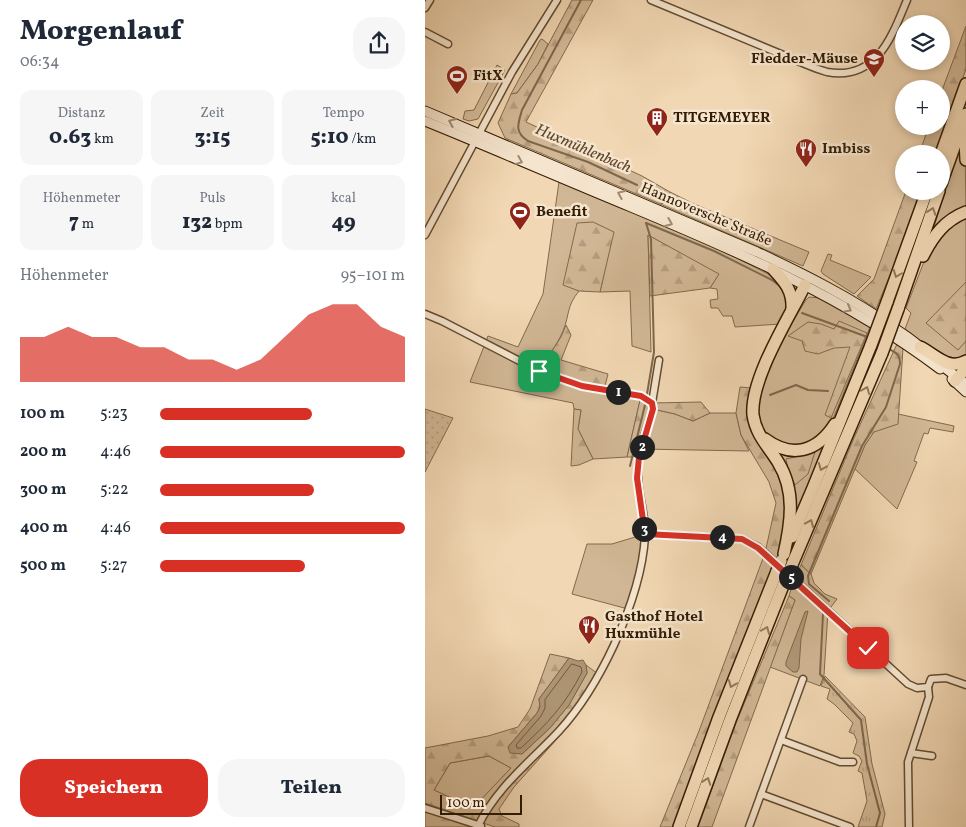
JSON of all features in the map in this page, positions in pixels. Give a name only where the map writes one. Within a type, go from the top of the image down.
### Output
[{"type":"highway","points":[[944,145],[966,84]]},
{"type":"highway","points":[[950,159],[966,114]]},
{"type":"highway","points":[[966,128],[966,160]]},
{"type":"highway","points":[[691,827],[813,488],[871,345],[924,200]]},
{"type":"highway","points":[[679,827],[719,717],[881,352],[936,200]]},
{"type":"highway","points":[[904,290],[935,234],[947,222],[966,212]]},
{"type":"highway","points":[[773,269],[790,290],[792,312]]},
{"type":"highway","points":[[784,567],[790,523],[790,492],[782,469],[759,434],[753,414],[757,388],[766,363],[807,281]]},
{"type":"highway","points":[[920,347],[947,364],[953,365],[966,361]]},
{"type":"highway","points":[[960,381],[966,368]]},
{"type":"highway","points":[[759,434],[775,447],[786,450],[805,450],[822,440],[847,405]]},
{"type":"main road","name":"Hannoversche Straße","points":[[425,111],[477,138],[716,242],[773,269],[807,281],[877,316],[920,347],[960,381]]},
{"type":"main road","name":"Hannoversche Straße","points":[[425,121],[477,138],[757,252],[875,324],[960,381]]},
{"type":"main road","points":[[960,381],[966,392]]},
{"type":"street","points":[[425,8],[430,0]]},
{"type":"street","points":[[425,235],[512,72],[557,0]]},
{"type":"street","points":[[651,0],[798,61],[826,72],[833,72],[850,71],[860,68],[878,56],[887,46],[907,0]]},
{"type":"street","points":[[425,32],[448,44]]},
{"type":"street","points":[[425,314],[539,371],[582,386],[641,396],[652,403]]},
{"type":"street","points":[[425,808],[480,826],[497,794],[560,729],[590,689],[614,644],[628,609],[640,567],[645,534],[637,478],[639,457],[653,409],[652,403],[659,360]]},
{"type":"street","points":[[645,534],[742,539],[758,548],[908,684],[917,688],[928,686]]},
{"type":"street","points":[[909,827],[908,762],[929,697],[928,686],[931,679],[946,678],[966,685]]},
{"type":"street","points":[[749,827],[803,679]]},
{"type":"street","points":[[781,740],[840,762],[853,762]]},
{"type":"street","points":[[911,753],[932,756]]},
{"type":"street","points":[[761,794],[846,826]]},
{"type":"green space","points":[[572,0],[593,0],[526,122],[642,176],[670,192],[668,202],[660,204],[505,138],[498,123],[511,94],[517,93],[538,64]]},
{"type":"green space","points":[[966,26],[966,69],[950,114],[950,80],[946,80]]},
{"type":"green space","points":[[542,39],[548,44],[538,64],[517,93],[511,94],[540,40]]},
{"type":"green space","points":[[497,65],[505,70],[478,119],[469,121],[463,119],[465,111],[474,110]]},
{"type":"green space","points":[[926,135],[943,135],[939,145],[922,145]]},
{"type":"green space","points":[[965,141],[966,212],[928,245],[943,200],[950,200],[950,177],[959,149]]},
{"type":"green space","points":[[559,182],[707,243],[772,276],[780,281],[789,301],[781,324],[735,327],[732,316],[723,316],[718,308],[711,308],[710,300],[718,299],[717,289],[710,288],[718,275],[648,235],[651,352],[632,346],[630,291],[600,292],[613,232],[563,284],[579,291],[570,306],[561,336],[539,371],[641,396],[627,457],[593,459],[578,429],[581,410],[574,409],[573,403],[470,382],[488,336],[518,347],[543,294]]},
{"type":"green space","points":[[670,192],[694,204],[809,252],[803,266],[660,204],[668,202]]},
{"type":"green space","points":[[903,200],[919,200],[876,309],[857,296],[874,279]]},
{"type":"green space","points":[[966,214],[966,354],[962,360],[939,354],[905,329],[911,313],[906,308],[927,254],[936,239]]},
{"type":"green space","points":[[593,222],[614,232],[600,292],[579,291],[563,285],[577,223]]},
{"type":"green space","points":[[648,235],[719,274],[710,288],[650,296]]},
{"type":"green space","points":[[828,254],[832,255],[830,260],[871,277],[854,294],[821,271]]},
{"type":"green space","points":[[966,282],[966,341],[958,350],[926,323]]},
{"type":"green space","points":[[809,297],[820,298],[870,327],[829,429],[822,438],[789,449],[764,434],[757,412],[760,388],[780,342]]},
{"type":"green space","points":[[839,321],[867,333],[831,418],[825,415],[850,347],[834,348],[818,354],[805,351],[802,341],[788,336],[808,322],[834,329]]},
{"type":"green space","points":[[566,325],[571,335],[561,360],[608,374],[604,390],[539,371],[561,337]]},
{"type":"green space","points":[[897,344],[903,348],[898,424],[874,432],[865,445],[811,574],[801,565],[854,438]]},
{"type":"green space","points":[[740,387],[752,388],[750,402],[780,468],[788,491],[783,541],[673,827],[660,827],[699,731],[765,553],[776,503],[769,482],[741,435],[736,413]]},
{"type":"green space","points":[[641,396],[652,403],[701,402],[710,413],[693,421],[675,414],[653,409],[639,457],[627,457]]},
{"type":"green space","points":[[425,409],[453,418],[425,472]]},
{"type":"green space","points":[[574,409],[581,410],[578,429],[593,459],[571,466]]},
{"type":"green space","points":[[653,409],[675,414],[693,421],[710,413],[736,413],[741,435],[749,451],[641,449]]},
{"type":"green space","points":[[898,414],[954,426],[953,432],[930,428],[928,434],[924,433],[914,461],[917,462],[897,509],[855,469],[865,445],[874,431],[897,424]]},
{"type":"green space","points":[[829,438],[794,518],[778,451]]},
{"type":"green space","points":[[815,452],[808,474],[795,485],[788,470],[786,459]]},
{"type":"green space","points":[[645,534],[640,567],[628,609],[572,594],[587,544],[612,544]]},
{"type":"green space","points":[[801,565],[811,574],[814,583],[825,594],[837,599],[828,611],[824,675],[820,686],[770,667],[795,600],[789,596]]},
{"type":"green space","points":[[789,596],[795,600],[712,827],[698,827],[736,723]]},
{"type":"green space","points":[[550,654],[569,658],[539,699],[540,707],[537,713],[508,747],[522,754],[550,728],[569,705],[587,673],[586,665],[598,674],[561,730],[564,731],[514,787],[499,809],[502,816],[519,824],[519,827],[495,827],[425,803],[425,748],[488,736],[518,727],[530,709]],"holes":[[[489,756],[511,768],[473,808],[434,790],[450,763]]]},
{"type":"green space","points":[[825,676],[865,717],[872,764],[885,814],[882,827],[858,827],[867,801],[862,773],[858,771],[862,761],[859,756],[853,753],[857,741],[854,734],[849,732],[853,723],[827,699],[830,689],[821,686]]},
{"type":"green space","points":[[489,756],[511,768],[473,809],[434,790],[450,763]]},
{"type":"green space","points":[[425,811],[471,827],[425,827]]},
{"type":"water","points":[[808,611],[801,639],[799,668],[797,672],[793,672],[786,666],[786,662],[805,612]]},
{"type":"water","points":[[569,658],[578,661],[583,660],[587,673],[569,705],[550,728],[522,754],[510,753],[508,747],[537,713],[540,707],[539,699]]},
{"type":"waterway","name":"Huxmühlenbach","points":[[581,0],[522,110],[518,124],[519,131],[528,141],[588,162],[637,185]]},
{"type":"waterway","name":"Huxmühlenbach","points":[[646,223],[651,239],[654,352],[647,394]]},
{"type":"waterway","points":[[646,223],[714,251],[772,280],[781,287]]},
{"type":"waterway","points":[[802,313],[870,338]]},
{"type":"waterway","points":[[829,601],[809,584],[808,576],[862,446],[886,407],[900,364],[897,355],[889,349]]},
{"type":"waterway","points":[[770,395],[796,385],[808,390],[828,391]]},
{"type":"waterway","name":"Huxmühlenbach","points":[[630,466],[645,405]]},
{"type":"waterway","points":[[823,614],[820,674],[861,720],[867,764],[880,813],[876,827]]},
{"type":"place","name":"Fledder-Mäuse","points":[[874,78]]},
{"type":"place","name":"FitX","points":[[457,95]]},
{"type":"place","name":"TITGEMEYER","points":[[657,137]]},
{"type":"place","name":"Imbiss","points":[[806,168]]},
{"type":"place","name":"Benefit","points":[[520,231]]},
{"type":"place","name":"Gasthof Hotel Huxmühle","points":[[589,645]]},
{"type":"route","points":[[539,371],[582,386],[641,396],[652,403],[653,409],[639,457],[637,478],[645,534],[713,536],[742,539],[758,548],[868,648]]}]
